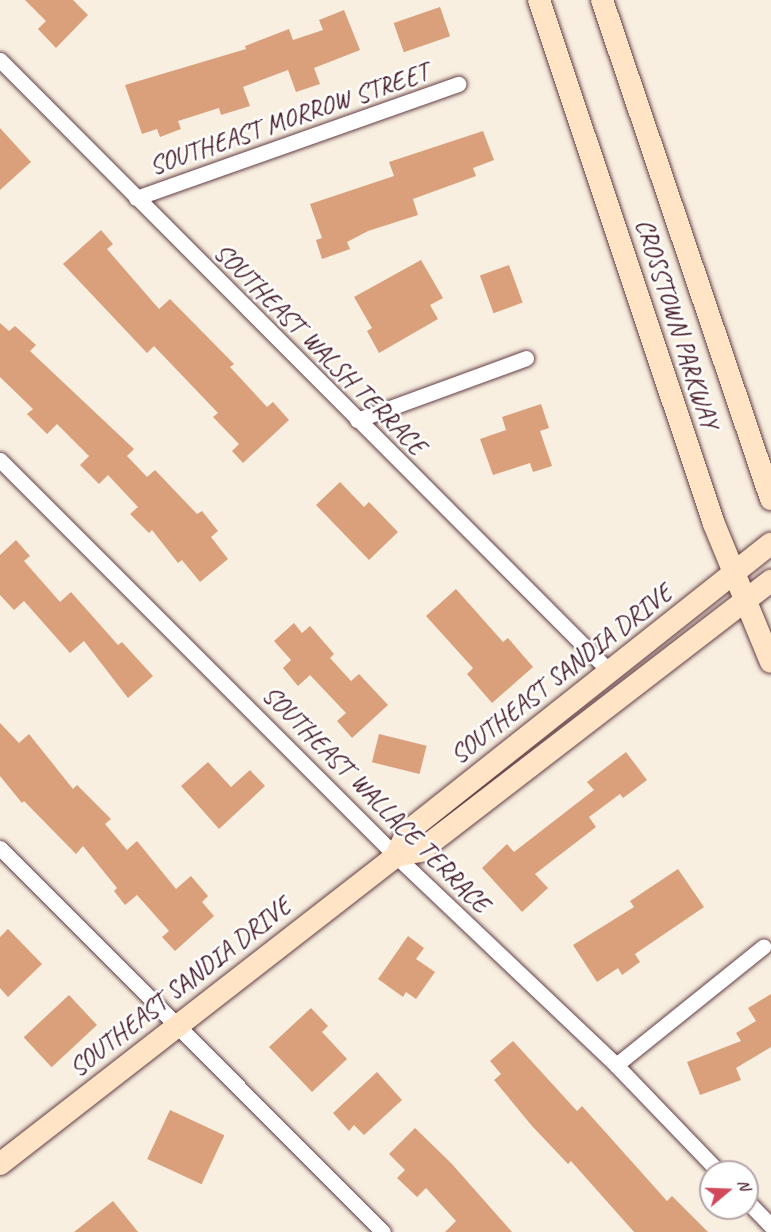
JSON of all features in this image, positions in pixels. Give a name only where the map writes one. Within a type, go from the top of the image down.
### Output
[{"type":"street","name":"CROSSTOWN PARKWAY","points":[[539,0],[732,575],[771,663]]},
{"type":"street","name":"CROSSTOWN PARKWAY","points":[[602,0],[771,499]]},
{"type":"street","name":"SOUTHEAST WALSH TERRACE","points":[[0,60],[608,670]]},
{"type":"street","name":"SOUTHEAST MORROW STREET","points":[[136,198],[458,84]]},
{"type":"street","points":[[357,420],[526,358]]},
{"type":"street","name":"SOUTHEAST WALLACE TERRACE","points":[[0,460],[396,856],[616,1065],[707,1160]]},
{"type":"street","name":"SOUTHEAST SANDIA DRIVE","points":[[396,856],[407,832],[608,670],[771,544]]},
{"type":"street","name":"SOUTHEAST SANDIA DRIVE","points":[[0,1164],[396,856],[420,851],[771,581]]},
{"type":"street","points":[[0,848],[383,1232]]},
{"type":"street","points":[[616,1065],[763,947]]},
{"type":"street","points":[[759,1214],[771,1226]]},
{"type":"building","points":[[25,0],[73,0],[88,15],[56,48],[38,29],[46,21]]},
{"type":"building","points":[[440,7],[450,36],[404,52],[394,23]]},
{"type":"building","points":[[344,10],[360,50],[314,68],[320,84],[296,92],[288,70],[243,87],[250,106],[221,115],[219,108],[178,121],[181,129],[160,137],[157,129],[142,134],[125,85],[246,49],[245,46],[289,29],[293,40],[323,30],[319,20]]},
{"type":"building","points":[[0,128],[31,162],[0,190]]},
{"type":"building","points":[[483,131],[494,160],[473,168],[476,176],[413,199],[418,215],[368,231],[347,242],[350,249],[322,259],[316,240],[322,238],[310,204],[394,176],[389,162]]},
{"type":"building","points":[[101,230],[113,244],[107,249],[159,309],[170,299],[234,364],[230,367],[267,407],[273,402],[289,420],[243,463],[232,451],[239,444],[213,417],[218,413],[154,346],[147,353],[63,264]]},
{"type":"building","points":[[421,260],[443,298],[430,305],[438,319],[379,353],[367,331],[372,328],[354,297]]},
{"type":"building","points":[[509,265],[523,303],[494,313],[480,276]]},
{"type":"building","points":[[0,323],[9,331],[15,326],[36,345],[30,351],[134,449],[127,456],[147,477],[155,470],[197,514],[202,511],[218,531],[211,537],[228,559],[200,582],[182,560],[178,563],[152,530],[149,533],[130,514],[138,507],[108,475],[99,484],[80,465],[89,456],[57,424],[47,434],[27,414],[33,409],[0,377]]},
{"type":"building","points":[[541,404],[549,428],[540,431],[552,466],[533,472],[530,463],[493,475],[480,439],[506,430],[502,417]]},
{"type":"building","points":[[340,482],[364,507],[369,502],[398,532],[369,560],[316,505]]},
{"type":"building","points":[[16,540],[30,556],[24,561],[60,602],[71,592],[118,645],[122,642],[153,676],[128,698],[84,641],[70,653],[24,601],[14,610],[0,595],[0,555]]},
{"type":"building","points":[[456,589],[503,642],[508,638],[533,667],[492,703],[467,674],[473,668],[426,616]]},
{"type":"building","points":[[294,623],[302,633],[310,626],[334,654],[330,658],[351,681],[359,674],[388,705],[352,738],[337,721],[346,713],[310,675],[298,686],[283,668],[291,660],[274,641]]},
{"type":"building","points":[[0,723],[19,743],[29,734],[73,789],[77,785],[111,819],[105,824],[127,850],[137,841],[176,889],[191,876],[208,896],[202,902],[214,916],[175,951],[162,937],[169,931],[137,895],[125,905],[114,891],[117,888],[83,846],[76,854],[24,801],[22,803],[0,776]]},
{"type":"building","points":[[379,734],[427,746],[420,774],[372,762]]},
{"type":"building","points":[[626,752],[647,780],[623,798],[620,794],[589,817],[596,827],[535,874],[548,888],[522,912],[482,868],[507,844],[514,852],[594,790],[587,782]]},
{"type":"building","points":[[208,762],[231,787],[250,770],[265,786],[219,829],[181,786]]},
{"type":"building","points":[[678,869],[704,907],[635,954],[640,962],[622,975],[618,968],[597,982],[573,945],[634,907],[630,901]]},
{"type":"building","points":[[8,929],[42,964],[8,997],[0,988],[0,937]]},
{"type":"building","points":[[408,936],[424,948],[416,959],[435,972],[416,999],[406,992],[403,997],[378,979]]},
{"type":"building","points":[[771,994],[771,1047],[736,1068],[741,1080],[700,1095],[687,1062],[741,1041],[736,1033],[756,1021],[748,1008]]},
{"type":"building","points":[[69,995],[97,1025],[52,1067],[24,1037]]},
{"type":"building","points":[[311,1008],[328,1026],[322,1032],[347,1059],[312,1092],[269,1047]]},
{"type":"building","points":[[513,1041],[577,1111],[582,1106],[667,1201],[672,1196],[708,1232],[634,1232],[571,1161],[568,1164],[532,1126],[494,1080],[501,1074],[490,1061]]},
{"type":"building","points":[[377,1072],[402,1100],[364,1135],[354,1125],[349,1131],[333,1113]]},
{"type":"building","points":[[170,1110],[224,1135],[202,1184],[147,1159]]},
{"type":"building","points":[[415,1128],[451,1163],[512,1232],[445,1232],[456,1221],[426,1188],[417,1197],[397,1178],[405,1170],[389,1154]]},
{"type":"building","points":[[113,1201],[138,1232],[74,1232]]}]
